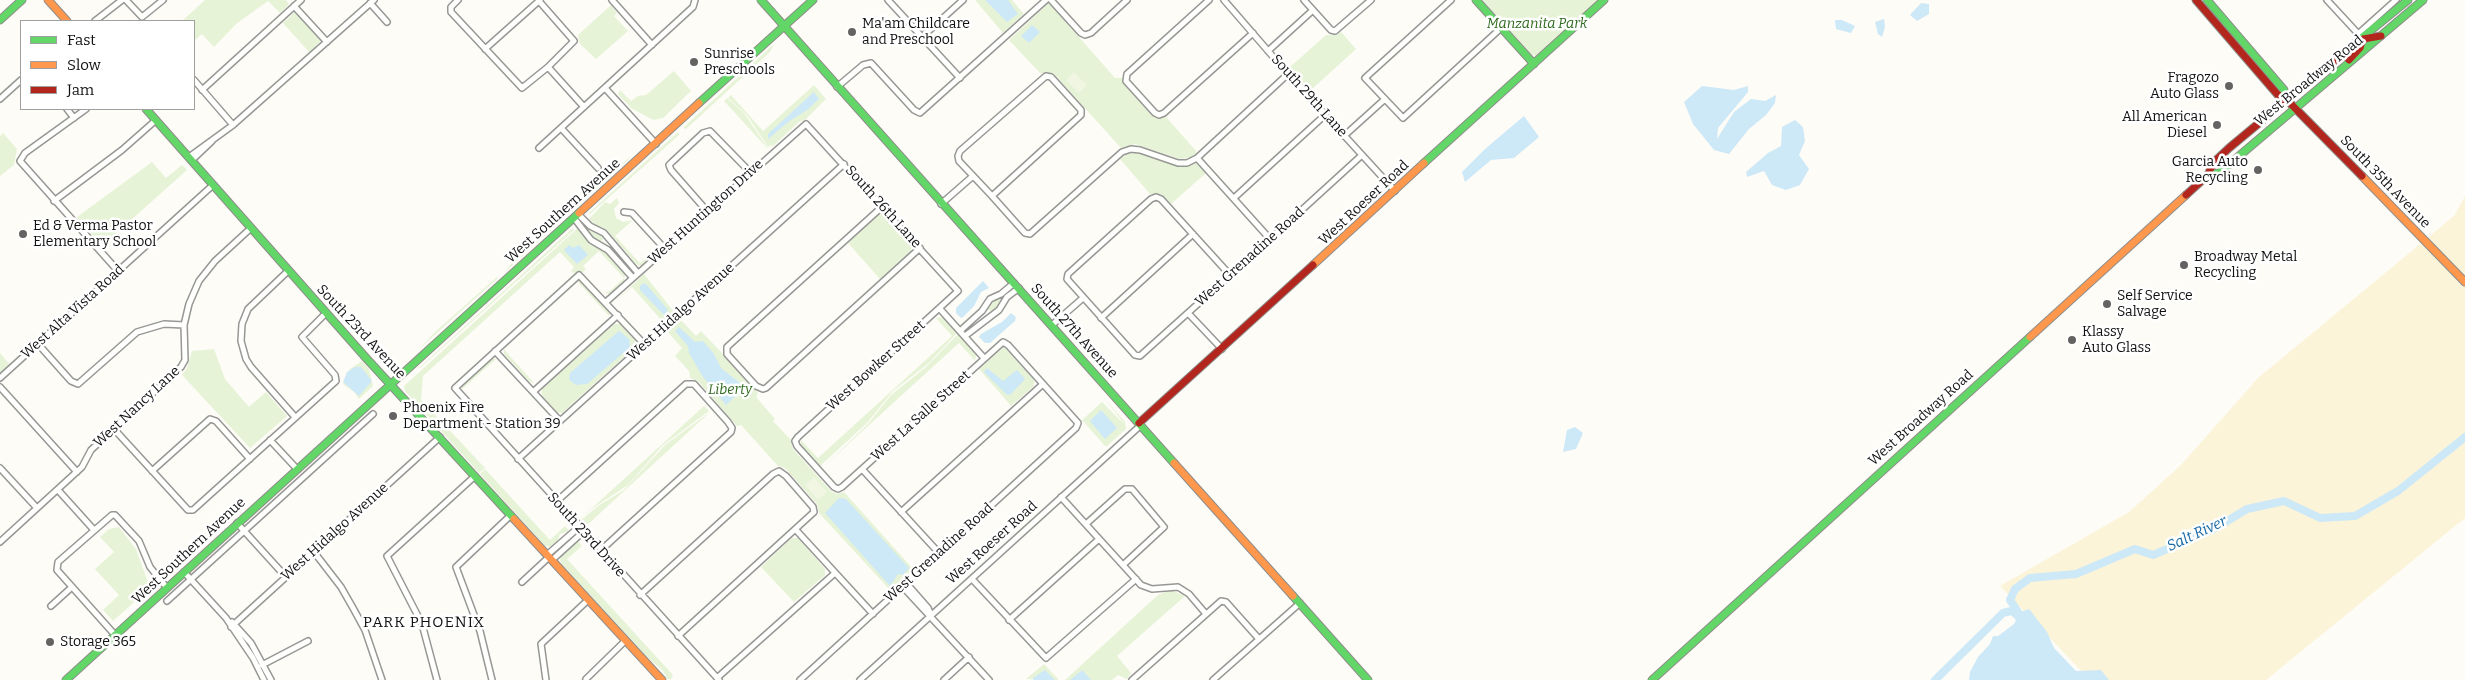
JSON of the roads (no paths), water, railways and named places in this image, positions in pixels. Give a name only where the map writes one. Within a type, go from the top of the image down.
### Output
[{"type":"main road","points":[[0,20],[22,0]]},
{"type":"main road","points":[[48,0],[66,20]]},
{"type":"main road","name":"South 27th Avenue","points":[[761,0],[1300,603],[1365,679]]},
{"type":"main road","name":"West Southern Avenue","points":[[66,680],[813,0]]},
{"type":"main road","points":[[1476,0],[1534,64]]},
{"type":"main road","name":"West Roeser Road","points":[[1140,424],[1604,0]]},
{"type":"main road","name":"South 35th Avenue","points":[[2207,0],[2284,90],[2286,99]]},
{"type":"main road","name":"West Broadway Road","points":[[1652,680],[2208,175],[2213,164],[2286,99],[2408,0]]},
{"type":"main road","name":"South 35th Avenue","points":[[2199,1],[2278,96],[2286,99],[2465,282]]},
{"type":"main road","name":"West Broadway Road","points":[[2208,175],[2219,173],[2294,108],[2386,34],[2417,2]]},
{"type":"main road","points":[[2344,69],[2360,48],[2361,37],[2373,39],[2386,34]]},
{"type":"main road","name":"South 23rd Avenue","points":[[147,110],[288,271],[662,680]]},
{"type":"street","points":[[102,19],[122,0]]},
{"type":"street","points":[[126,0],[142,17],[163,0]]},
{"type":"street","points":[[202,90],[302,0]]},
{"type":"street","points":[[458,0],[450,9],[485,50],[522,88],[548,67],[574,41],[540,1],[485,50]]},
{"type":"street","points":[[621,0],[614,2],[652,45]]},
{"type":"street","points":[[539,148],[652,45],[692,7],[695,0]]},
{"type":"street","points":[[888,0],[960,78]]},
{"type":"street","points":[[922,37],[962,0]]},
{"type":"street","points":[[837,87],[868,62],[873,64],[914,110],[920,113],[1046,0]]},
{"type":"street","points":[[1051,0],[1085,35],[1091,33],[1127,0]]},
{"type":"street","points":[[1209,0],[1127,74],[1126,81],[1159,116],[1164,114],[1253,33]]},
{"type":"street","name":"South 29th Lane","points":[[1224,0],[1288,74],[1395,191]]},
{"type":"street","points":[[1304,0],[1330,30],[1335,31],[1371,0]]},
{"type":"street","points":[[1451,0],[1365,78],[1403,118],[1501,28]]},
{"type":"street","points":[[2328,0],[2361,37]]},
{"type":"street","name":"West Broadway Road","points":[[2361,37],[2396,0]]},
{"type":"street","points":[[190,158],[234,125],[372,2],[387,22]]},
{"type":"street","points":[[294,6],[327,42]]},
{"type":"street","points":[[1268,51],[1312,10]]},
{"type":"street","points":[[548,67],[584,107]]},
{"type":"street","points":[[992,196],[1081,115],[1081,110],[1051,77],[1046,76],[960,151],[958,156],[973,176],[1025,233],[1030,234],[1122,152],[1131,149],[1140,150],[1178,163],[1187,164],[1197,158],[1288,74]]},
{"type":"street","points":[[0,99],[20,81]]},
{"type":"street","points":[[195,81],[234,125]]},
{"type":"street","points":[[605,88],[656,144]]},
{"type":"street","points":[[1344,136],[1385,99]]},
{"type":"street","points":[[68,110],[74,118]]},
{"type":"street","points":[[85,110],[44,139],[20,160],[54,201],[118,271]]},
{"type":"street","points":[[1234,198],[1325,115]]},
{"type":"street","points":[[54,201],[122,150],[156,120]]},
{"type":"street","name":"South 26th Lane","points":[[806,124],[883,206],[958,291]]},
{"type":"street","name":"West Huntington Drive","points":[[606,302],[806,124]]},
{"type":"street","points":[[561,128],[598,168]]},
{"type":"street","points":[[708,211],[671,170],[670,165],[707,131],[714,133],[750,172]]},
{"type":"street","name":"West Grenadine Road","points":[[1101,318],[1138,357],[1362,155]]},
{"type":"street","points":[[1197,158],[1270,239]]},
{"type":"street","name":"West Hidalgo Avenue","points":[[518,459],[844,164]]},
{"type":"street","points":[[942,204],[973,176]]},
{"type":"street","name":"West Alta Vista Road","points":[[0,378],[213,185]]},
{"type":"street","points":[[1193,234],[1101,318],[1067,279],[1068,274],[1150,199],[1156,197],[1161,199],[1193,234],[1230,275]]},
{"type":"street","points":[[883,206],[727,347],[726,351],[756,386],[762,389],[769,386],[920,248]]},
{"type":"street","points":[[624,212],[632,213],[665,250]]},
{"type":"street","points":[[576,216],[590,240],[608,250],[636,276]]},
{"type":"street","points":[[576,216],[604,233],[636,276]]},
{"type":"street","name":"West Nancy Lane","points":[[0,542],[84,466],[91,450],[183,365],[185,360],[184,325],[189,304],[204,273],[251,228]]},
{"type":"street","points":[[288,271],[255,300],[248,309],[242,324],[241,341],[246,359],[295,417]]},
{"type":"street","points":[[560,420],[495,351],[580,275],[645,345]]},
{"type":"street","points":[[960,331],[982,311],[990,299],[1016,285]]},
{"type":"street","points":[[964,336],[999,310],[1016,285]]},
{"type":"street","name":"West Bowker Street","points":[[838,488],[832,485],[803,453],[795,441],[958,291]]},
{"type":"street","points":[[1052,325],[1082,298]]},
{"type":"street","points":[[940,309],[984,358]]},
{"type":"street","points":[[114,429],[190,511],[337,378],[302,336],[326,313]]},
{"type":"street","points":[[1188,313],[1222,350]]},
{"type":"street","points":[[534,392],[618,316]]},
{"type":"street","points":[[38,344],[71,381],[78,384],[138,332],[164,324],[184,325]]},
{"type":"street","name":"West La Salle Street","points":[[838,488],[862,469],[1003,342],[1008,344],[1042,384]]},
{"type":"street","name":"South 23rd Drive","points":[[495,351],[455,388],[600,551],[718,679]]},
{"type":"street","points":[[556,502],[677,392],[691,382],[728,422],[732,430],[600,551]]},
{"type":"street","points":[[901,512],[1042,384]]},
{"type":"street","name":"West Grenadine Road","points":[[800,680],[1079,425],[1042,384]]},
{"type":"street","points":[[0,387],[77,472]]},
{"type":"street","name":"West Southern Avenue","points":[[167,601],[373,414]]},
{"type":"street","points":[[152,471],[208,420],[214,420],[250,458]]},
{"type":"street","name":"West Roeser Road","points":[[860,680],[1140,424]]},
{"type":"street","name":"West Hidalgo Avenue","points":[[233,626],[440,437]]},
{"type":"street","points":[[270,440],[297,469]]},
{"type":"street","points":[[329,440],[336,448]]},
{"type":"street","points":[[0,468],[37,508]]},
{"type":"street","points":[[862,469],[939,553]]},
{"type":"street","points":[[640,595],[772,474],[779,470],[813,507],[814,512],[678,636]]},
{"type":"street","points":[[438,680],[422,624],[387,556],[475,476]]},
{"type":"street","points":[[1086,524],[1128,487],[1131,488],[1164,527],[1123,565]]},
{"type":"street","points":[[58,490],[94,530]]},
{"type":"street","points":[[1061,498],[1145,588],[1178,587],[1188,594],[1206,614]]},
{"type":"street","points":[[116,635],[56,568],[58,562],[112,515],[118,517],[139,541],[150,567],[167,588]]},
{"type":"street","points":[[492,680],[480,631],[456,567],[510,515]]},
{"type":"street","points":[[237,523],[286,577]]},
{"type":"street","points":[[522,582],[579,527]]},
{"type":"street","points":[[796,530],[872,614]]},
{"type":"street","points":[[549,557],[583,532]]},
{"type":"street","points":[[1009,620],[1099,539]]},
{"type":"street","points":[[314,552],[341,587],[365,630],[382,680]]},
{"type":"street","points":[[184,572],[233,626],[271,680]]},
{"type":"street","points":[[718,679],[834,572]]},
{"type":"street","points":[[972,579],[1046,658],[1136,579]]},
{"type":"street","points":[[904,584],[924,611],[931,615],[989,680]]},
{"type":"street","points":[[51,606],[72,587]]},
{"type":"street","points":[[546,680],[540,644],[588,600]]},
{"type":"street","points":[[1132,680],[1206,614],[1224,601],[1259,639]]},
{"type":"street","points":[[1213,680],[1300,603]]},
{"type":"street","points":[[261,666],[308,641]]},
{"type":"street","points":[[586,679],[625,641]]},
{"type":"street","points":[[944,680],[968,658]]},
{"type":"street","points":[[261,666],[264,680]]},
{"type":"water","points":[[985,0],[1008,0],[1018,14],[1007,22]]},
{"type":"water","points":[[1921,3],[1929,4],[1929,14],[1917,21],[1910,15]]},
{"type":"water","points":[[1884,19],[1885,27],[1882,37],[1878,34],[1875,22]]},
{"type":"water","points":[[1835,20],[1842,20],[1855,26],[1851,33],[1836,29]]},
{"type":"water","points":[[1032,25],[1040,32],[1029,43],[1021,36]]},
{"type":"water","points":[[1702,86],[1734,90],[1748,86],[1748,92],[1718,128],[1717,139],[1734,112],[1751,99],[1765,101],[1776,95],[1775,103],[1766,115],[1749,129],[1729,154],[1714,150],[1693,124],[1684,102]]},
{"type":"water","points":[[814,92],[819,99],[768,139],[768,134]]},
{"type":"water","points":[[1524,116],[1539,137],[1514,158],[1491,160],[1465,182],[1462,172],[1485,149]]},
{"type":"water","points":[[1795,120],[1803,127],[1805,141],[1799,155],[1809,169],[1800,185],[1786,190],[1772,185],[1764,171],[1747,177],[1746,172],[1768,153],[1781,146],[1782,127]]},
{"type":"water","points":[[569,245],[573,248],[579,245],[588,255],[577,264],[564,250]]},
{"type":"water","points":[[983,281],[989,288],[981,292],[974,306],[962,318],[960,317],[956,313],[956,308]]},
{"type":"water","points":[[645,283],[668,310],[664,315],[640,290],[640,286]]},
{"type":"water","points":[[1011,313],[1016,317],[1015,321],[990,343],[985,343],[979,337],[1002,322]]},
{"type":"water","points":[[679,327],[695,342],[703,341],[714,354],[721,368],[745,387],[726,405],[703,377],[689,353],[688,346],[675,331]]},
{"type":"water","points":[[619,331],[629,339],[630,347],[587,384],[576,385],[572,382],[569,379],[570,373]]},
{"type":"water","points":[[355,367],[361,367],[372,381],[359,396],[343,382],[347,372]]},
{"type":"water","points":[[987,368],[1003,381],[1017,370],[1025,379],[1011,394],[1007,395],[984,372]]},
{"type":"water","points":[[1101,410],[1117,428],[1105,439],[1090,421]]},
{"type":"water","points":[[1575,427],[1583,433],[1576,449],[1563,452],[1567,430]]},
{"type":"water","points":[[839,498],[846,499],[909,568],[903,575],[898,574],[890,586],[825,513]]},
{"type":"water","points":[[2029,609],[2047,632],[2054,648],[2076,671],[2101,670],[2109,680],[1969,680],[1970,672],[1978,657],[1990,644],[1993,636],[1998,636],[2014,624],[2016,620],[2011,615]]},
{"type":"water","points":[[1045,670],[1055,680],[1033,680],[1033,678]]},
{"type":"water","points":[[1082,670],[1091,680],[1070,680],[1080,672]]},
{"type":"waterway","name":"Salt River","points":[[1935,680],[2003,613],[2018,612],[2010,600],[2015,589],[2030,578],[2076,574],[2135,549],[2153,555],[2214,529],[2247,509],[2284,501],[2320,518],[2355,516],[2398,491],[2465,437]]},
{"type":"place","name":"Ma'am Childcare and Preschool","points":[[852,32]]},
{"type":"place","name":"Sunrise Preschools","points":[[694,62]]},
{"type":"place","name":"Fragozo Auto Glass","points":[[2229,86]]},
{"type":"place","name":"All American Diesel","points":[[2217,125]]},
{"type":"place","name":"Garcia Auto Recycling","points":[[2258,170]]},
{"type":"place","name":"Ed & Verma Pastor Elementary School","points":[[23,234]]},
{"type":"place","name":"Broadway Metal Recycling","points":[[2184,265]]},
{"type":"place","name":"Self Service Salvage","points":[[2107,304]]},
{"type":"place","name":"Klassy Auto Glass","points":[[2072,340]]},
{"type":"place","name":"Phoenix Fire Department - Station 39","points":[[393,416]]},
{"type":"place","name":"Storage 365","points":[[50,642]]},
{"type":"district","name":"PARK PHOENIX","points":[[424,623]]},
{"type":"park label","name":"Manzanita Park","points":[[1537,24]]},
{"type":"park label","name":"Liberty","points":[[730,390]]}]
